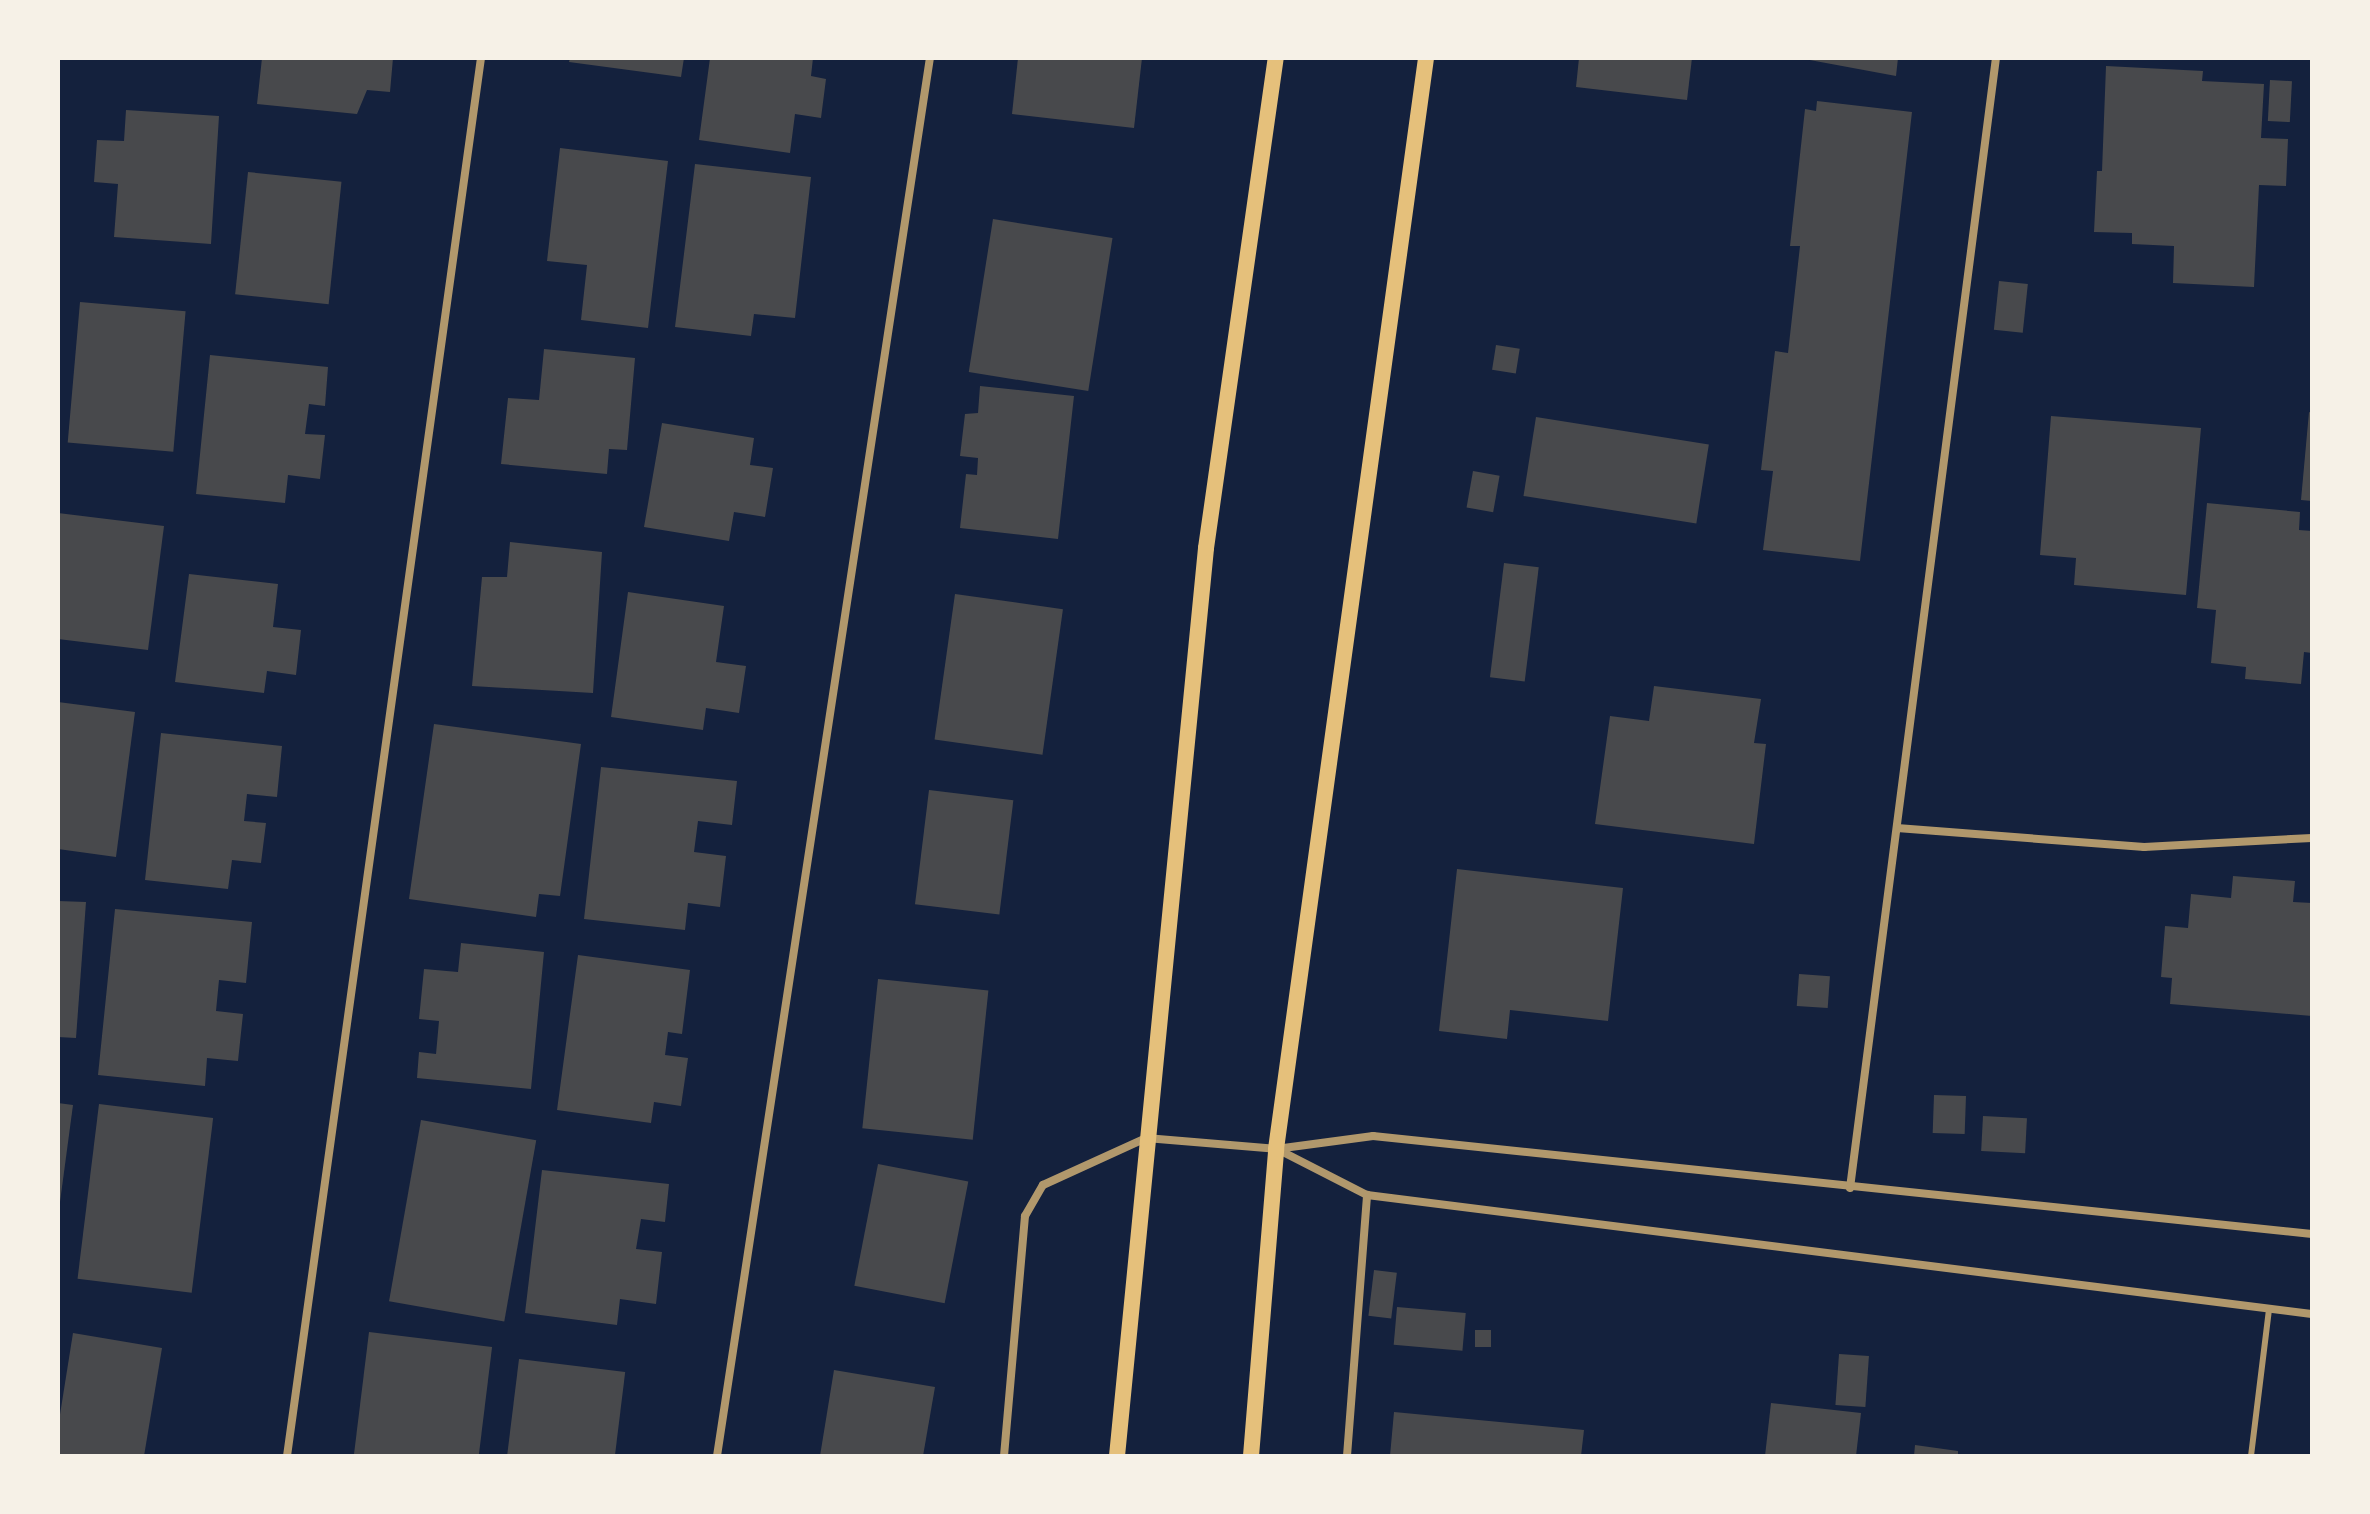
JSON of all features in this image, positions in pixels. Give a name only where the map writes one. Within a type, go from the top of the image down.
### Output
[{"type":"main road","points":[[1117,1456],[1206,548],[1276,58]]},
{"type":"main road","points":[[1251,1456],[1276,1149],[1426,58]]},
{"type":"street","points":[[287,1456],[481,58]]},
{"type":"street","points":[[717,1456],[930,58]]},
{"type":"street","points":[[1850,1188],[1996,58]]},
{"type":"street","points":[[1897,828],[2144,847],[2312,838]]},
{"type":"street","points":[[1004,1456],[1025,1216],[1043,1185],[1146,1138],[1276,1149],[1373,1136],[2312,1234]]},
{"type":"street","points":[[1276,1149],[1367,1195],[2312,1314]]},
{"type":"street","points":[[1347,1456],[1367,1195]]},
{"type":"lane","points":[[2251,1456],[2269,1309]]},
{"type":"building","points":[[262,58],[393,58],[390,92],[367,90],[357,114],[257,104]]},
{"type":"building","points":[[570,58],[684,58],[681,77],[569,62]]},
{"type":"building","points":[[710,58],[813,58],[811,76],[826,79],[821,118],[795,114],[790,153],[699,140]]},
{"type":"building","points":[[1018,58],[1142,58],[1134,128],[1012,114]]},
{"type":"building","points":[[1579,58],[1692,58],[1687,100],[1576,87]]},
{"type":"building","points":[[1799,58],[1898,58],[1896,76]]},
{"type":"building","points":[[2106,66],[2203,71],[2202,81],[2264,84],[2261,138],[2288,139],[2286,186],[2259,185],[2254,287],[2173,283],[2174,246],[2132,244],[2132,233],[2094,232],[2097,171],[2102,171]]},
{"type":"building","points":[[2270,80],[2292,81],[2290,122],[2268,121]]},
{"type":"building","points":[[1817,101],[1912,112],[1860,561],[1763,550],[1773,471],[1761,470],[1775,351],[1788,353],[1800,246],[1790,246],[1805,109],[1816,111]]},
{"type":"building","points":[[126,110],[219,116],[211,244],[114,237],[118,184],[94,182],[97,140],[124,141]]},
{"type":"building","points":[[560,148],[668,161],[648,328],[581,320],[587,265],[547,261]]},
{"type":"building","points":[[695,164],[811,177],[795,318],[754,314],[751,336],[675,327]]},
{"type":"building","points":[[248,172],[341,182],[329,304],[235,294]]},
{"type":"building","points":[[993,219],[1113,238],[1088,391],[969,372]]},
{"type":"building","points":[[1999,281],[2028,284],[2023,333],[1994,330]]},
{"type":"building","points":[[80,302],[186,311],[173,452],[68,442]]},
{"type":"building","points":[[1496,345],[1520,349],[1516,373],[1492,370]]},
{"type":"building","points":[[544,349],[635,358],[627,450],[609,449],[607,474],[501,464],[508,398],[539,400]]},
{"type":"building","points":[[210,355],[328,367],[325,406],[309,404],[305,434],[325,435],[320,479],[288,475],[285,503],[196,494]]},
{"type":"building","points":[[980,386],[1074,396],[1058,539],[960,528],[966,474],[977,475],[978,458],[960,456],[965,414],[978,413]]},
{"type":"building","points":[[2309,412],[2312,413],[2312,501],[2301,500]]},
{"type":"building","points":[[2051,416],[2201,428],[2186,595],[2074,585],[2076,558],[2040,555]]},
{"type":"building","points":[[1536,417],[1709,444],[1696,523],[1523,496]]},
{"type":"building","points":[[662,423],[754,438],[750,465],[773,468],[765,517],[734,512],[729,541],[644,527]]},
{"type":"building","points":[[1473,471],[1500,476],[1493,512],[1467,507]]},
{"type":"building","points":[[2207,503],[2300,512],[2299,530],[2312,531],[2312,653],[2304,652],[2301,684],[2245,679],[2246,667],[2211,663],[2216,610],[2197,608]]},
{"type":"building","points":[[58,513],[164,526],[148,650],[58,639]]},
{"type":"building","points":[[510,542],[602,552],[593,693],[472,686],[482,577],[507,577]]},
{"type":"building","points":[[1504,563],[1539,567],[1525,681],[1490,677]]},
{"type":"building","points":[[189,574],[278,584],[273,627],[301,630],[296,675],[267,671],[264,693],[175,682]]},
{"type":"building","points":[[628,592],[724,606],[716,662],[746,666],[739,713],[706,708],[703,730],[611,717]]},
{"type":"building","points":[[955,594],[1063,609],[1042,755],[935,740]]},
{"type":"building","points":[[1654,686],[1761,699],[1754,743],[1766,744],[1754,844],[1595,824],[1610,716],[1649,721]]},
{"type":"building","points":[[58,702],[135,712],[116,857],[58,849]]},
{"type":"building","points":[[434,724],[581,744],[560,896],[539,894],[536,917],[409,899]]},
{"type":"building","points":[[161,733],[282,746],[277,797],[247,794],[244,821],[266,823],[261,863],[232,860],[228,889],[145,880]]},
{"type":"building","points":[[601,767],[737,781],[732,825],[698,821],[694,852],[726,856],[720,907],[688,903],[685,930],[584,919]]},
{"type":"building","points":[[929,790],[1013,800],[999,915],[915,904]]},
{"type":"building","points":[[1457,869],[1623,888],[1608,1021],[1510,1010],[1507,1039],[1439,1031]]},
{"type":"building","points":[[2233,876],[2295,881],[2293,902],[2312,903],[2312,1016],[2170,1004],[2172,978],[2161,977],[2165,926],[2188,928],[2191,894],[2231,898]]},
{"type":"building","points":[[58,901],[86,902],[76,1038],[58,1037]]},
{"type":"building","points":[[115,909],[252,922],[246,983],[219,980],[216,1011],[243,1014],[238,1061],[207,1058],[205,1086],[98,1075]]},
{"type":"building","points":[[461,943],[544,952],[531,1089],[417,1078],[419,1052],[436,1054],[439,1021],[419,1019],[424,969],[458,972]]},
{"type":"building","points":[[578,955],[690,970],[682,1034],[668,1032],[665,1055],[688,1058],[681,1106],[654,1102],[651,1123],[557,1110]]},
{"type":"building","points":[[1799,974],[1830,976],[1828,1008],[1797,1006]]},
{"type":"building","points":[[878,979],[988,991],[973,1140],[862,1128]]},
{"type":"building","points":[[1934,1095],[1966,1096],[1965,1134],[1933,1133]]},
{"type":"building","points":[[58,1103],[73,1105],[60,1202],[58,1202]]},
{"type":"building","points":[[99,1104],[213,1118],[192,1293],[78,1279]]},
{"type":"building","points":[[1983,1116],[2027,1118],[2025,1153],[1981,1151]]},
{"type":"building","points":[[421,1120],[536,1140],[504,1322],[389,1301]]},
{"type":"building","points":[[878,1164],[968,1182],[945,1303],[854,1286]]},
{"type":"building","points":[[542,1170],[669,1184],[665,1222],[641,1219],[636,1249],[662,1252],[656,1304],[620,1299],[617,1325],[525,1313]]},
{"type":"building","points":[[1374,1270],[1397,1273],[1391,1318],[1368,1316]]},
{"type":"building","points":[[1397,1307],[1466,1313],[1462,1351],[1394,1345]]},
{"type":"building","points":[[1475,1330],[1491,1330],[1491,1347],[1475,1347]]},
{"type":"building","points":[[369,1332],[492,1347],[479,1456],[354,1456]]},
{"type":"building","points":[[73,1333],[162,1348],[144,1456],[58,1456],[58,1427]]},
{"type":"building","points":[[1839,1354],[1869,1356],[1865,1407],[1835,1405]]},
{"type":"building","points":[[519,1359],[625,1372],[615,1456],[507,1456]]},
{"type":"building","points":[[834,1370],[935,1387],[923,1456],[820,1456]]},
{"type":"building","points":[[1771,1403],[1861,1413],[1856,1456],[1765,1456]]},
{"type":"building","points":[[1394,1412],[1584,1430],[1581,1456],[1390,1456]]},
{"type":"building","points":[[1915,1445],[1958,1451],[1958,1456],[1914,1456]]}]
